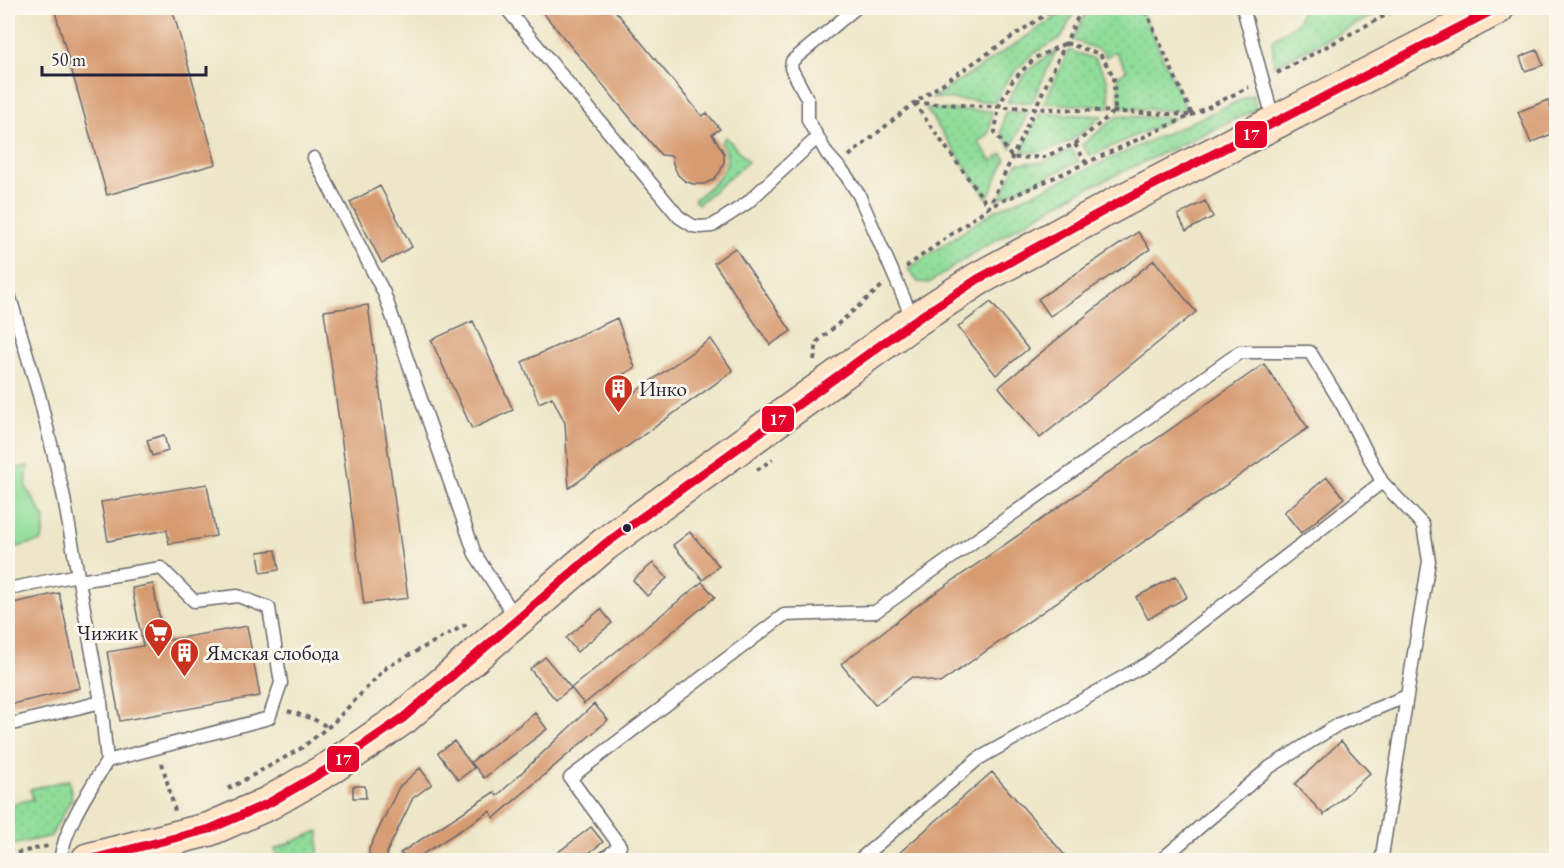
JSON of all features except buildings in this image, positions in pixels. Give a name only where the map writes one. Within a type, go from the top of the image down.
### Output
[{"type":"street","points":[[88,861],[210,829],[269,803],[333,766],[403,718],[604,544],[914,321],[988,273],[1497,8]]},
{"type":"lane","points":[[506,8],[679,217],[693,226],[700,228],[712,226],[747,204],[818,137]]},
{"type":"lane","points":[[856,8],[792,61],[791,68],[808,100],[808,120],[827,154],[859,195],[914,321]]},
{"type":"lane","points":[[1244,8],[1274,123]]},
{"type":"lane","points":[[314,158],[384,293],[475,554],[517,619]]},
{"type":"lane","points":[[8,291],[53,447],[101,702],[107,761],[69,828],[63,843],[60,861]]},
{"type":"lane","points":[[602,861],[620,846],[570,778],[784,615],[875,612],[1240,352],[1310,352],[1343,406],[1382,482],[1423,525],[1429,561],[1382,856],[1379,861]]},
{"type":"lane","points":[[859,861],[978,759],[1148,663],[1382,482]]},
{"type":"lane","points":[[8,589],[161,568],[194,601],[238,596],[269,608],[281,683],[269,718],[107,761]]},
{"type":"lane","points":[[1161,861],[1270,767],[1339,724],[1407,696]]},
{"type":"lane","points":[[8,725],[101,702]]},
{"type":"path","points":[[837,166],[914,103],[1055,8]]},
{"type":"path","points":[[914,103],[989,207],[1083,8]]},
{"type":"path","points":[[914,103],[1192,116],[1147,14],[1141,8]]},
{"type":"path","points":[[1012,158],[995,132],[999,106],[1014,80],[1035,58],[1066,43],[1100,54],[1114,77],[1115,111]]},
{"type":"path","points":[[1012,158],[1044,157],[1075,144],[1115,111]]},
{"type":"path","points":[[1075,144],[1086,163]]},
{"type":"path","points":[[298,714],[328,727]]},
{"type":"path","points":[[158,748],[173,805]]},
{"type":"green space","points":[[1066,8],[1076,8],[1062,37],[1031,55],[1008,79],[995,102],[933,98],[1059,15]]},
{"type":"green space","points":[[1088,8],[1136,8],[1145,18],[1187,111],[1120,108],[1118,76],[1127,70],[1115,51],[1106,57],[1102,51],[1073,40]]},
{"type":"green space","points":[[1303,8],[1387,8],[1274,66],[1272,40],[1297,23]]},
{"type":"green space","points":[[1069,50],[1095,59],[1107,79],[1110,107],[1044,103]]},
{"type":"green space","points":[[1056,51],[1032,102],[1007,102],[1027,72]]},
{"type":"green space","points":[[1254,94],[1255,110],[1075,194],[977,251],[929,283],[918,282],[908,269],[994,211]]},
{"type":"green space","points":[[926,109],[992,111],[989,133],[978,142],[992,161],[1002,154],[1006,159],[987,198]]},
{"type":"green space","points":[[1005,112],[1028,112],[1011,148],[1001,132]]},
{"type":"green space","points":[[1040,113],[1102,116],[1066,144],[1046,150],[1021,153]]},
{"type":"green space","points":[[1118,116],[1176,118],[1090,156],[1082,145]]},
{"type":"green space","points":[[726,137],[748,162],[698,204],[694,200],[715,182],[725,168],[726,151],[721,142]]},
{"type":"green space","points":[[1072,150],[1079,162],[1000,198],[1017,163],[1043,162]]},
{"type":"green space","points":[[28,466],[26,487],[45,519],[42,541],[8,549],[8,470]]},
{"type":"green space","points":[[69,780],[72,798],[51,836],[8,846],[8,805],[33,799],[30,789]]},
{"type":"green space","points":[[319,831],[318,860],[277,860],[275,849]]},
{"type":"transit line","name":"17","points":[[88,860],[210,829],[269,803],[333,766],[403,718],[605,544],[914,321],[978,279],[1120,202],[1497,8]]},
{"type":"place","name":"Инко","points":[[618,414]]},
{"type":"place","name":"Чижик","points":[[159,658]]},
{"type":"place","name":"Ямская слобода","points":[[185,678]]}]
